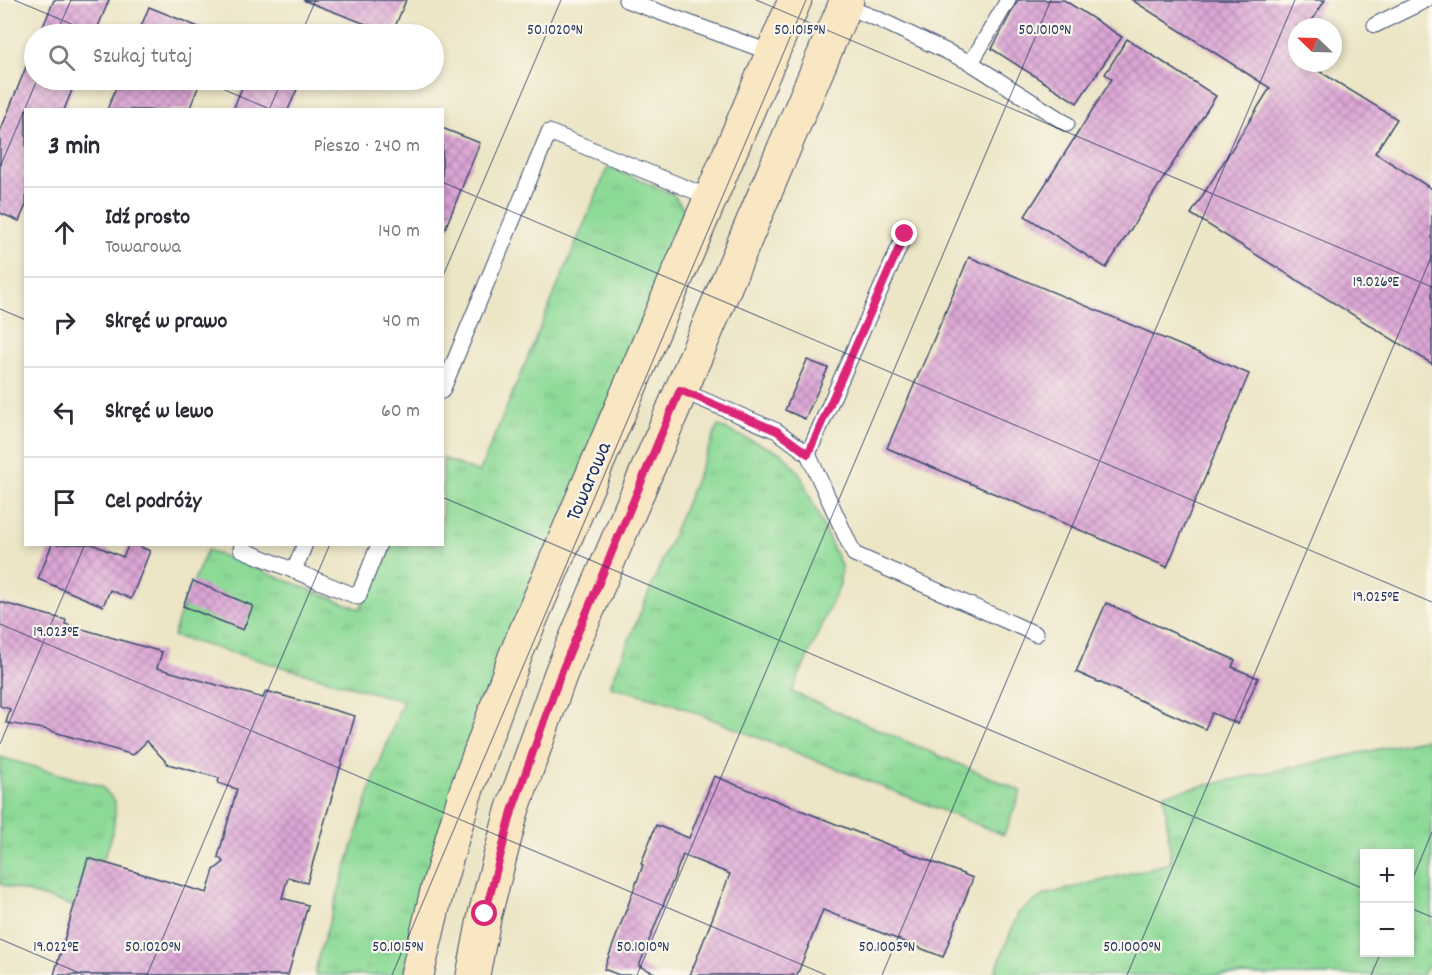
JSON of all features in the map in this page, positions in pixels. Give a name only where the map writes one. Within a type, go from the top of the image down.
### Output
[{"type":"street","name":"Towarowa","points":[[417,975],[436,891],[465,794],[516,654],[795,0]]},
{"type":"street","points":[[473,975],[485,914],[512,811],[566,662],[846,3]]},
{"type":"lane","points":[[626,0],[772,53]]},
{"type":"lane","points":[[971,63],[1008,0]]},
{"type":"lane","points":[[1375,25],[1426,0]]},
{"type":"lane","points":[[846,3],[971,63],[1067,124]]},
{"type":"lane","points":[[444,386],[549,132],[711,198]]},
{"type":"lane","points":[[808,454],[905,234]]},
{"type":"lane","points":[[680,390],[777,431],[808,454],[854,554],[1036,634]]},
{"type":"lane","points":[[242,546],[241,549],[358,597],[378,546]]},
{"type":"lane","points":[[294,571],[304,546]]},
{"type":"green space","points":[[608,167],[673,194],[683,208],[682,230],[405,975],[315,975],[318,958],[372,784],[403,701],[173,636],[207,550],[360,609],[387,546],[444,546],[444,458],[479,473]]},
{"type":"green space","points":[[718,426],[783,454],[800,474],[841,566],[840,584],[792,692],[1021,791],[1004,835],[671,703],[610,686]]},
{"type":"green space","points":[[1432,738],[1432,961],[1422,975],[994,975],[1018,913],[1044,895],[1171,863],[1164,794]]},
{"type":"green space","points":[[0,757],[101,786],[115,801],[115,817],[109,845],[98,869],[74,906],[0,884]]},
{"type":"building","points":[[54,0],[109,0],[99,24],[44,24]]},
{"type":"building","points":[[303,0],[406,0],[396,24],[366,24]]},
{"type":"building","points":[[1018,0],[1064,0],[1122,37],[1077,103],[992,49]]},
{"type":"building","points":[[1132,0],[1325,0],[1314,18],[1288,18],[1288,72],[1321,72],[1397,119],[1375,153],[1432,189],[1432,364],[1191,214],[1270,88]]},
{"type":"building","points":[[149,7],[191,24],[142,24]]},
{"type":"building","points":[[1127,39],[1216,96],[1106,268],[1025,216],[1112,79],[1105,74]]},
{"type":"building","points":[[24,72],[24,90],[72,90],[65,108],[24,108],[24,210],[19,221],[0,213],[0,132]]},
{"type":"building","points":[[115,90],[197,90],[190,108],[108,108]]},
{"type":"building","points":[[241,90],[297,90],[289,108],[234,108]]},
{"type":"building","points":[[444,129],[480,143],[444,232]]},
{"type":"building","points":[[969,257],[1249,374],[1167,567],[887,448]]},
{"type":"building","points":[[807,360],[828,368],[805,419],[785,410]]},
{"type":"building","points":[[51,546],[97,546],[123,557],[128,546],[139,546],[150,551],[131,599],[110,590],[103,606],[38,579]]},
{"type":"building","points":[[193,581],[253,606],[243,630],[183,606]]},
{"type":"building","points":[[0,602],[66,620],[65,624],[162,652],[157,668],[263,698],[266,691],[355,716],[307,883],[288,877],[282,898],[308,905],[288,975],[54,975],[88,858],[207,893],[214,870],[224,862],[218,857],[237,789],[218,783],[219,778],[168,764],[147,741],[133,755],[44,729],[6,723],[10,709],[0,706]]},
{"type":"building","points":[[1106,603],[1235,660],[1232,667],[1258,678],[1238,724],[1212,713],[1205,729],[1076,672]]},
{"type":"building","points":[[714,776],[973,878],[943,957],[823,910],[797,975],[690,975],[730,874],[683,855],[639,966],[659,975],[619,975],[604,969],[656,825],[689,838]]},
{"type":"route","points":[[485,914],[512,811],[561,673],[680,390],[777,431],[808,454],[905,234]]}]
